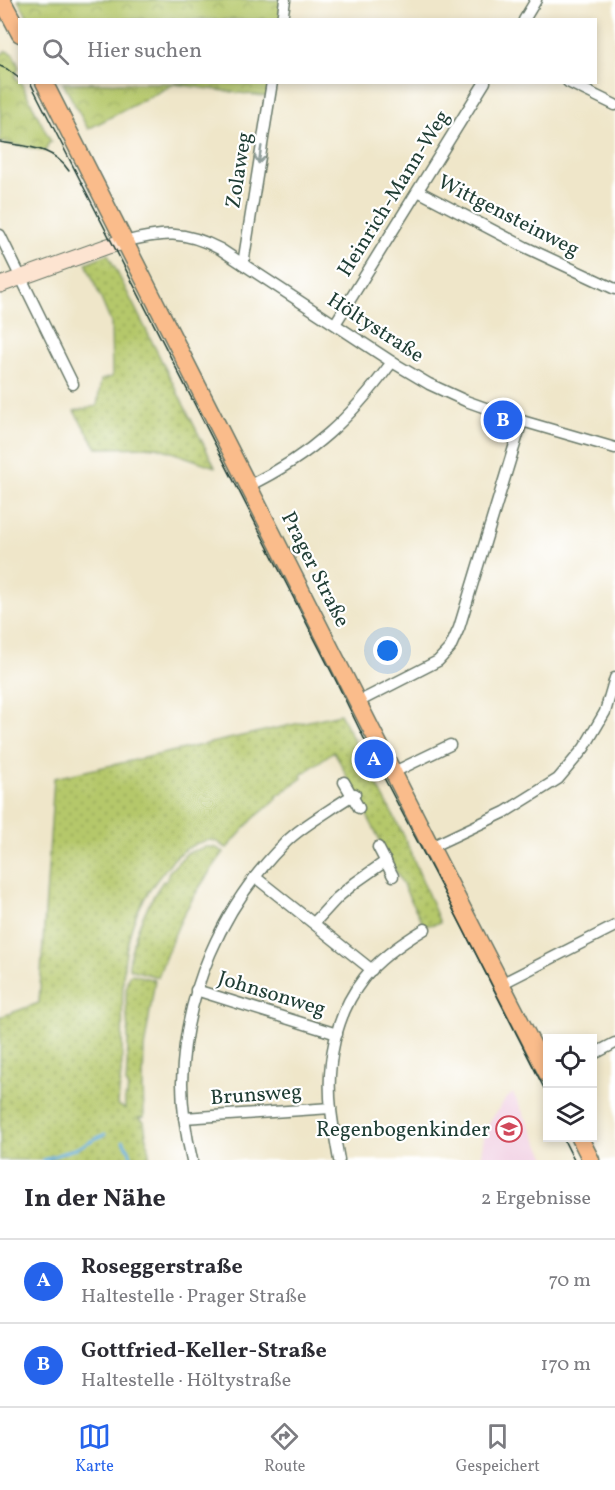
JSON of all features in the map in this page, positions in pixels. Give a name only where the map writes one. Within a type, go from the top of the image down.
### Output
[{"type":"main road","points":[[2,0],[18,30]]},
{"type":"main road","name":"Prager Straße","points":[[45,84],[543,1065]]},
{"type":"main road","points":[[582,1142],[591,1160]]},
{"type":"street","points":[[282,18],[285,0]]},
{"type":"street","points":[[525,18],[536,0]]},
{"type":"street","name":"Zolaweg","points":[[243,264],[272,84]]},
{"type":"street","name":"Heinrich-Mann-Weg","points":[[335,324],[484,84]]},
{"type":"street","points":[[572,84],[615,105]]},
{"type":"street","name":"Wittgensteinweg","points":[[418,191],[525,247],[615,289]]},
{"type":"street","name":"Höltystraße","points":[[124,242],[143,237],[176,234],[204,240],[429,384],[466,401],[522,421],[615,448]]},
{"type":"street","points":[[0,235],[73,384]]},
{"type":"street","points":[[0,285],[124,242]]},
{"type":"street","points":[[248,486],[282,469],[331,433],[354,410],[392,362]]},
{"type":"street","points":[[358,702],[432,665],[450,648],[459,628],[522,421]]},
{"type":"street","points":[[431,848],[505,812],[558,779],[584,748],[605,712],[615,678]]},
{"type":"street","points":[[394,772],[450,745]]},
{"type":"street","points":[[344,782],[354,795],[359,808]]},
{"type":"street","points":[[192,1160],[184,1118],[183,1062],[188,1022],[200,977],[222,928],[255,877],[285,842],[354,795]]},
{"type":"street","points":[[378,847],[393,876]]},
{"type":"street","points":[[314,923],[337,898],[386,861]]},
{"type":"street","points":[[255,877],[372,970]]},
{"type":"street","points":[[501,984],[615,926]]},
{"type":"street","points":[[339,1160],[331,1108],[331,1065],[337,1034],[348,1003],[372,970],[398,947],[425,929]]},
{"type":"street","name":"Johnsonweg","points":[[196,990],[337,1034]]},
{"type":"street","points":[[597,1052],[615,1043]]},
{"type":"street","name":"Brunsweg","points":[[184,1118],[331,1108]]},
{"type":"shaded area","name":"Regenbogenkinder","points":[[513,1093],[547,1160],[480,1160],[484,1137],[490,1121]]},
{"type":"green space","points":[[18,0],[285,0],[282,18],[28,18]]},
{"type":"green space","points":[[6,51],[13,54],[18,65],[15,77],[18,84],[22,84],[51,142],[46,151],[0,142],[0,55]]},
{"type":"green space","points":[[64,84],[174,84],[88,129]]},
{"type":"green space","points":[[174,84],[272,84],[269,97]]},
{"type":"green space","points":[[108,254],[215,467],[157,447],[97,448],[74,411],[97,406],[101,380],[112,377],[111,323],[86,263]]},
{"type":"green space","points":[[340,714],[403,834],[440,923],[424,926],[334,751],[276,797],[277,799],[253,819],[227,848],[210,840],[197,843],[179,854],[153,885],[138,911],[131,928],[124,964],[122,1061],[118,1105],[125,1109],[128,1085],[126,1084],[128,1037],[126,988],[129,975],[132,974],[155,980],[144,1049],[144,1117],[138,1118],[144,1122],[150,1160],[0,1160],[0,1017],[39,1003],[54,778]]},
{"type":"green space","points":[[214,847],[224,852],[203,881],[185,912],[158,977],[129,968],[137,931],[146,910],[163,881],[165,882],[168,873],[187,853]]},
{"type":"waterway","points":[[43,1160],[77,1148],[105,1134]]},
{"type":"waterway","points":[[123,1141],[132,1160]]},
{"type":"tram line","points":[[0,66],[18,77]]},
{"type":"tram line","points":[[31,84],[544,1088]]},
{"type":"tram line","points":[[0,142],[47,152],[69,171]]},
{"type":"tram line","points":[[565,1142],[574,1160]]},
{"type":"place","name":"Gottfried-Keller-Straße","points":[[503,420]]},
{"type":"place","name":"Roseggerstraße","points":[[374,759]]},
{"type":"place","name":"Regenbogenkinder","points":[[509,1129]]}]
